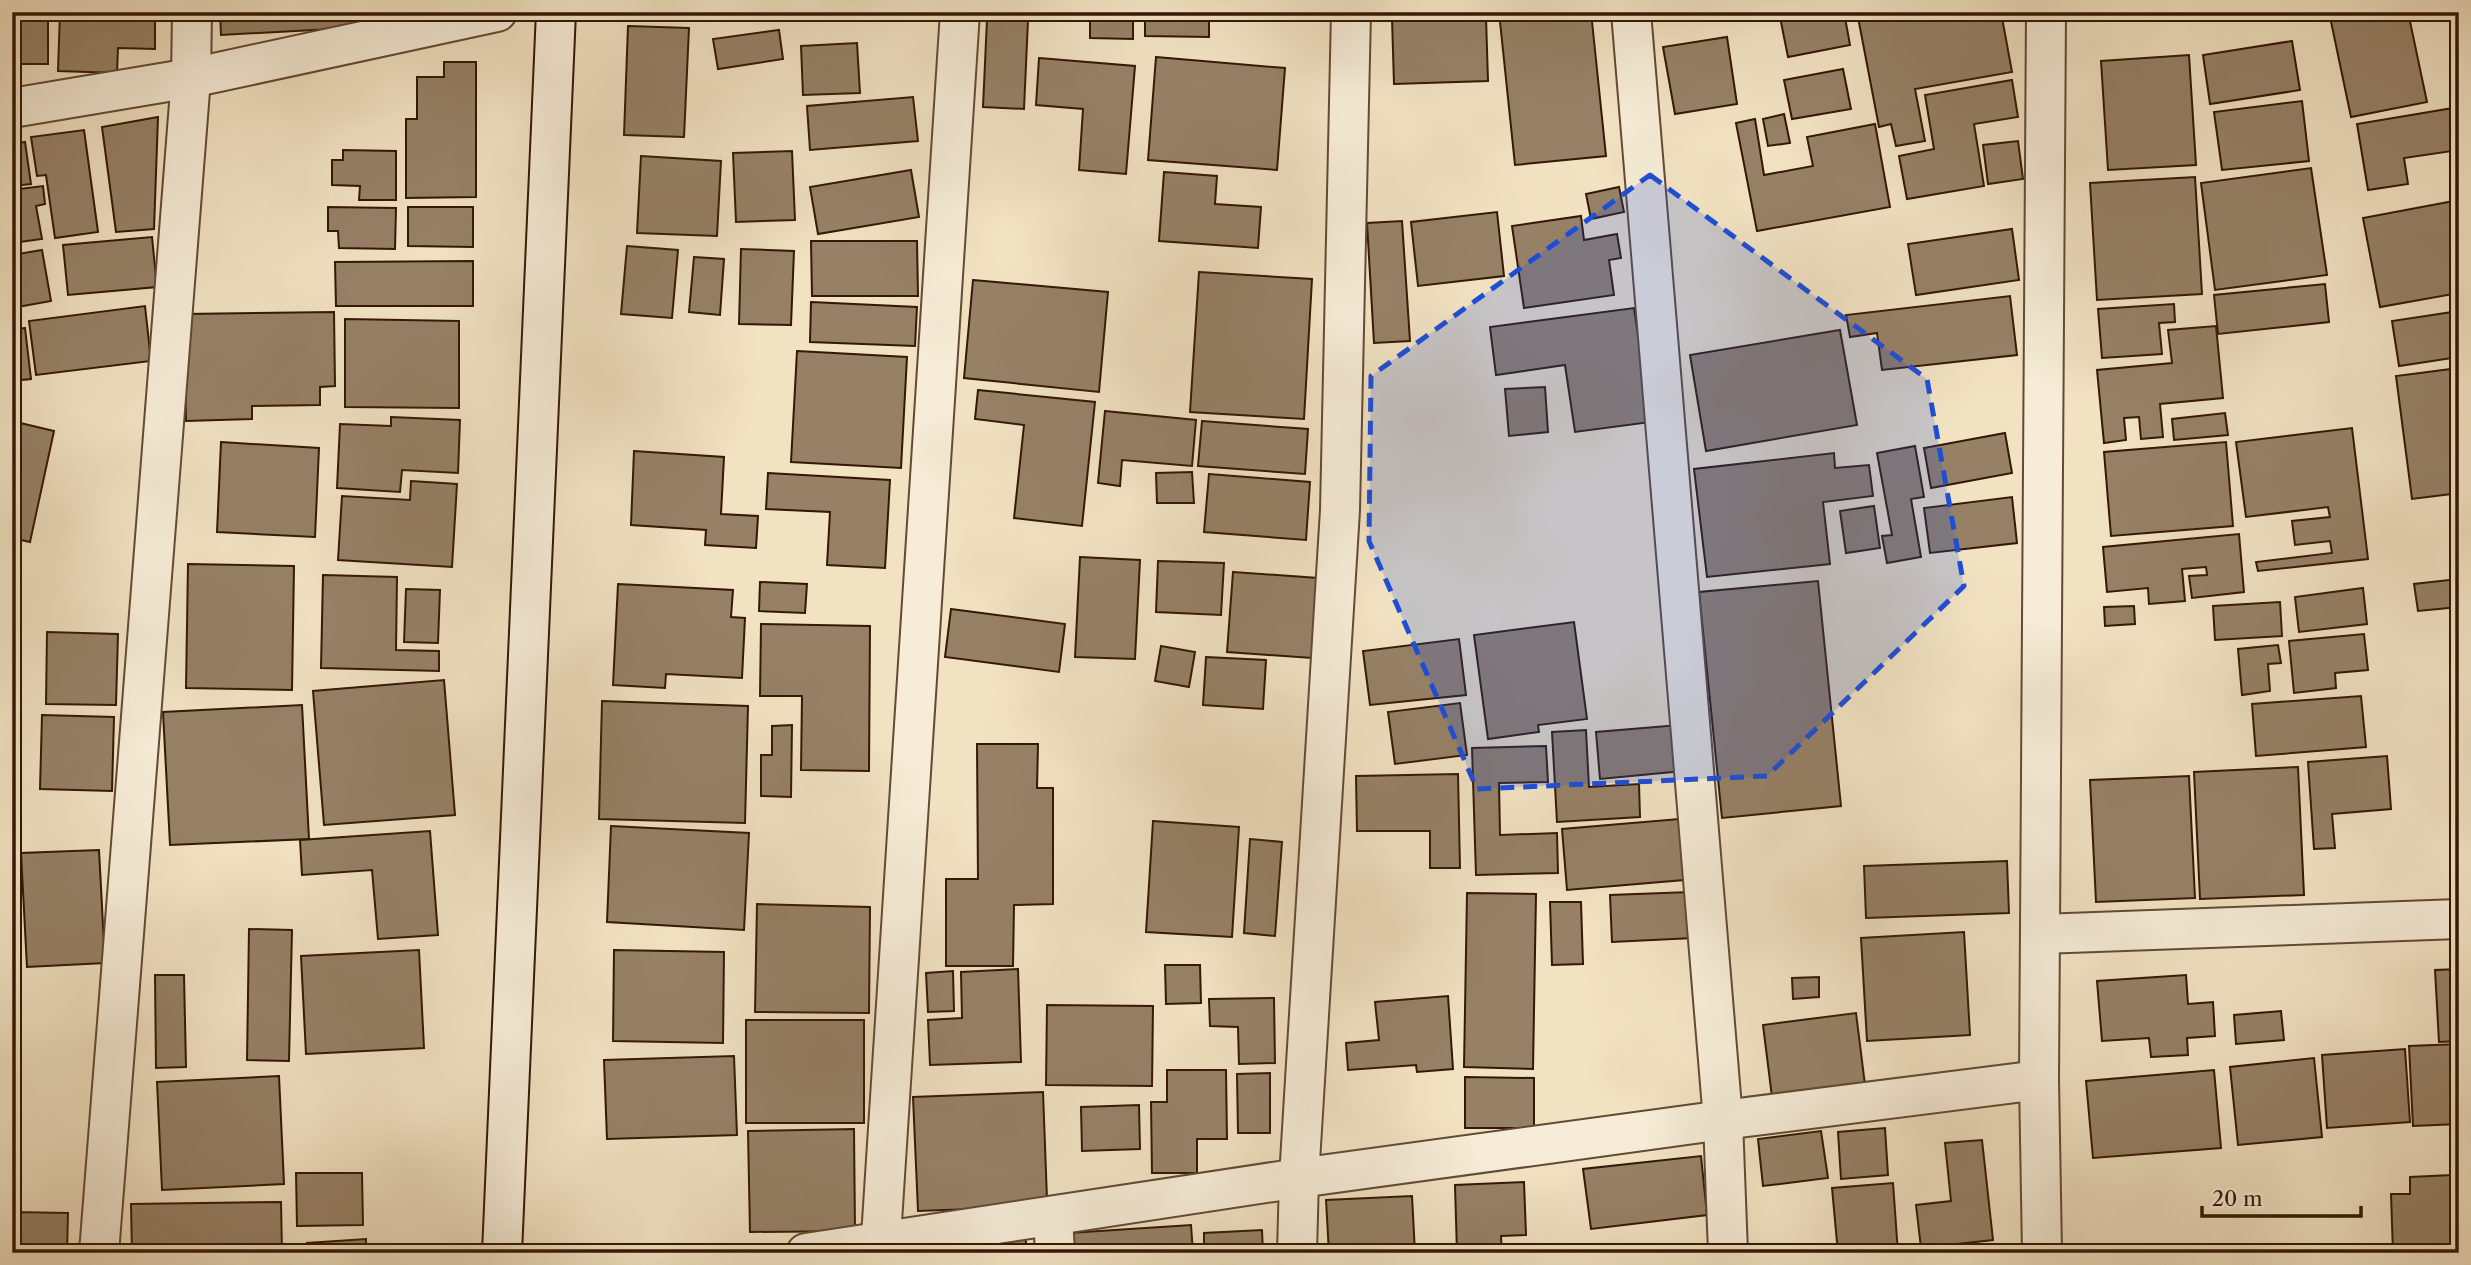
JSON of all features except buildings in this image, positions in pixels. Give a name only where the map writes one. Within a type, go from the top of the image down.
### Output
[{"type":"street","points":[[99,1253],[191,78],[192,12]]},
{"type":"street","points":[[12,108],[191,78],[497,12]]},
{"type":"street","points":[[502,1253],[556,12]]},
{"type":"street","points":[[881,1247],[960,12]]},
{"type":"street","points":[[1297,1253],[1299,1178],[1340,510],[1350,12]]},
{"type":"street","points":[[1631,12],[1723,1120],[1728,1253]]},
{"type":"street","points":[[2042,1253],[2039,1080],[2046,12]]},
{"type":"street","points":[[2040,934],[2459,919]]},
{"type":"street","points":[[806,1253],[1054,1234],[1299,1178],[2039,1080]]},
{"type":"highlighted area","points":[[1650,175],[1927,379],[1964,586],[1767,776],[1477,789],[1369,541],[1371,376]]}]
